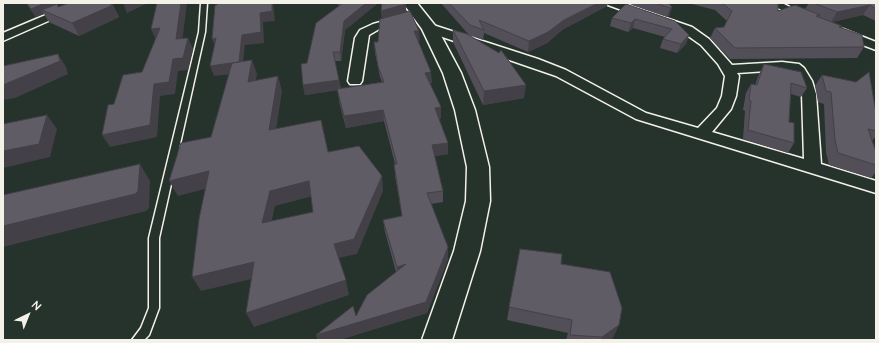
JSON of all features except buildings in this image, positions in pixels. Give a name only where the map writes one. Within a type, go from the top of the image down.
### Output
[{"type":"main road","points":[[419,15],[444,55],[459,92],[471,130],[478,167],[478,201],[467,251],[437,340]]},
{"type":"street","points":[[612,3],[677,25],[695,34],[717,53],[729,68],[732,76],[732,86],[724,109],[702,134]]},
{"type":"street","points":[[773,3],[818,23]]},
{"type":"street","points":[[3,37],[67,9]]},
{"type":"street","points":[[355,81],[361,38],[364,33],[377,26],[419,15],[561,73],[641,116],[876,188]]},
{"type":"street","points":[[832,29],[876,46]]},
{"type":"street","points":[[729,68],[782,66],[794,68],[799,71],[805,81],[809,94],[813,168]]},
{"type":"lane","points":[[136,340],[145,331],[154,308],[154,238],[202,32],[204,3]]}]
